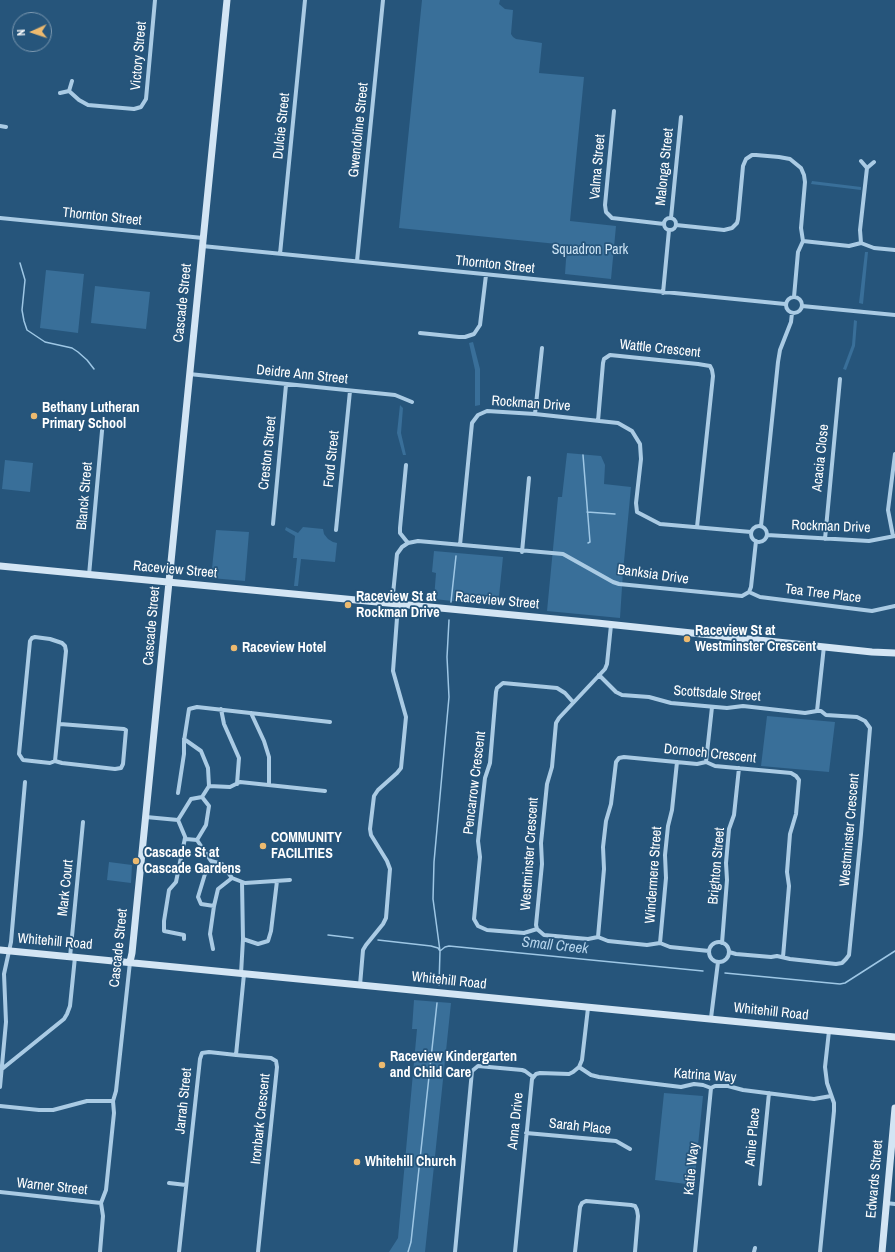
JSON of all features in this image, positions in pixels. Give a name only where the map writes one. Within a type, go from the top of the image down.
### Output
[{"type":"street","name":"Victory Street","points":[[69,91],[79,100],[88,104],[134,109],[141,107],[146,99],[155,0]]},
{"type":"street","name":"Cascade Street","points":[[100,1252],[103,1216],[101,1203],[106,1190],[114,1113],[113,1101],[116,1091],[132,952],[227,0]]},
{"type":"street","name":"Dulcie Street","points":[[280,254],[306,0]]},
{"type":"street","name":"Gwendoline Street","points":[[357,261],[383,0]]},
{"type":"street","points":[[60,93],[69,91],[72,81]]},
{"type":"street","name":"Valma Street","points":[[614,111],[605,205],[606,212],[612,218],[664,224]]},
{"type":"street","name":"Malonga Street","points":[[671,218],[681,117]]},
{"type":"street","points":[[0,126],[6,127]]},
{"type":"street","points":[[676,225],[724,230],[732,228],[738,223],[743,166],[746,159],[752,155],[786,158],[794,162],[801,168],[805,182],[801,228],[803,241],[798,252],[794,297]]},
{"type":"street","points":[[861,161],[867,168]]},
{"type":"street","points":[[861,243],[860,230],[867,168],[874,162]]},
{"type":"street","name":"Thornton Street","points":[[0,218],[203,238]]},
{"type":"street","points":[[669,230],[664,224],[666,220],[671,218],[675,220],[676,225]]},
{"type":"street","points":[[669,230],[675,228],[676,225]]},
{"type":"street","points":[[663,292],[669,230]]},
{"type":"street","points":[[803,241],[849,246],[861,243],[874,248],[895,250]]},
{"type":"street","name":"Thornton Street","points":[[202,246],[785,304]]},
{"type":"street","points":[[420,333],[459,337],[474,334],[480,325],[486,275]]},
{"type":"street","points":[[794,297],[799,299],[802,306],[798,312],[792,313],[788,311],[785,304],[789,298],[794,297]]},
{"type":"street","points":[[802,306],[895,315]]},
{"type":"street","points":[[761,526],[778,362],[780,350],[791,322],[792,313]]},
{"type":"street","points":[[535,414],[542,348]]},
{"type":"street","name":"Wattle Crescent","points":[[598,421],[603,363],[604,359],[610,355],[710,366],[713,376],[697,527]]},
{"type":"street","name":"Deidre Ann Street","points":[[189,374],[396,395],[412,402]]},
{"type":"street","name":"Acacia Close","points":[[825,539],[840,379]]},
{"type":"street","name":"Creston Street","points":[[273,524],[286,385]]},
{"type":"street","name":"Ford Street","points":[[336,530],[350,391]]},
{"type":"street","name":"Rockman Drive","points":[[460,545],[472,423],[478,415],[486,411],[535,414],[618,423],[632,431],[640,444],[641,459],[636,503],[637,512],[660,524],[751,532]]},
{"type":"street","name":"Blanck Street","points":[[89,575],[103,420]]},
{"type":"street","points":[[894,536],[888,510],[895,454]]},
{"type":"street","points":[[406,464],[400,533],[408,543]]},
{"type":"street","points":[[522,552],[529,478]]},
{"type":"street","points":[[750,592],[752,587],[756,541],[753,539],[751,532],[753,528],[761,526],[766,529],[767,534],[762,541],[756,541]]},
{"type":"street","name":"Rockman Drive","points":[[767,534],[869,541],[894,536]]},
{"type":"street","points":[[360,986],[363,950],[386,918],[390,869],[387,861],[371,835],[370,829],[374,796],[378,790],[401,768],[406,717],[393,671],[397,554],[402,547],[408,543],[418,542],[460,545]]},
{"type":"street","name":"Banksia Drive","points":[[460,545],[522,552],[563,554],[619,584],[736,596],[742,596],[750,592]]},
{"type":"street","name":"Raceview Street","points":[[0,566],[824,646],[895,656]]},
{"type":"street","name":"Tea Tree Place","points":[[750,592],[760,597],[872,611],[895,606]]},
{"type":"street","name":"Westminster Crescent","points":[[611,625],[607,664],[605,669],[573,702],[556,723],[552,767],[547,784],[541,843],[542,864],[536,925],[537,929],[544,935],[585,939],[598,937],[608,941],[648,945],[660,943],[670,947],[709,951]]},
{"type":"street","points":[[55,761],[60,724],[66,651],[65,646],[62,643],[50,639],[32,638],[30,641],[19,754],[21,758],[27,761],[50,763],[55,761],[115,769],[121,768],[123,764],[126,730],[124,728],[60,724]]},
{"type":"street","points":[[817,711],[824,646]]},
{"type":"street","name":"Raceview Street","points":[[872,652],[895,653]]},
{"type":"street","name":"Scottsdale Street","points":[[599,675],[612,689],[622,694],[649,697],[671,703],[727,708],[743,706],[805,713],[817,711]]},
{"type":"street","name":"Pencarrow Crescent","points":[[537,929],[524,933],[487,930],[478,926],[474,919],[480,857],[478,842],[485,778],[490,763],[496,692],[497,688],[502,683],[557,688],[565,693],[573,702]]},
{"type":"street","points":[[178,793],[189,709],[197,707],[221,709],[330,722]]},
{"type":"street","points":[[706,762],[712,707]]},
{"type":"street","points":[[221,709],[224,724],[239,758],[237,784]]},
{"type":"street","name":"Westminster Crescent","points":[[729,952],[836,964],[842,963],[846,959],[850,948],[870,728],[866,722],[857,718],[826,715],[821,711],[817,711]]},
{"type":"street","points":[[250,712],[264,741],[269,757],[269,785]]},
{"type":"street","points":[[178,820],[191,799],[202,797],[209,786],[208,768],[201,751],[184,738]]},
{"type":"street","name":"Dornoch Crescent","points":[[598,937],[604,869],[603,848],[606,821],[611,804],[616,762],[619,758],[624,757],[696,764],[706,762],[715,766],[792,774],[799,780],[796,814],[790,834],[787,872],[789,886],[783,957]]},
{"type":"street","name":"Windermere Street","points":[[660,943],[666,878],[665,855],[677,762]]},
{"type":"street","name":"Brighton Street","points":[[722,943],[728,880],[726,863],[727,848],[729,830],[734,815],[739,768]]},
{"type":"street","points":[[0,1087],[6,1022],[4,974],[11,942],[25,782]]},
{"type":"street","points":[[209,786],[230,787],[240,782],[325,792]]},
{"type":"street","points":[[197,840],[206,825],[209,806],[202,797]]},
{"type":"street","points":[[146,817],[178,820]]},
{"type":"street","points":[[178,820],[186,840],[197,840]]},
{"type":"street","name":"Mark Court","points":[[2,1069],[64,1019],[68,1014],[70,1006],[72,957],[83,822]]},
{"type":"street","points":[[184,939],[184,935],[164,931],[164,921],[169,890],[176,882],[185,837]]},
{"type":"street","points":[[197,840],[211,861],[222,864],[232,878],[245,883],[290,880]]},
{"type":"street","points":[[214,862],[205,874],[198,897],[201,904],[214,906]]},
{"type":"street","points":[[213,949],[210,934],[218,889],[232,878]]},
{"type":"street","points":[[243,939],[258,944],[268,941],[271,931],[278,881]]},
{"type":"street","points":[[236,1055],[243,974],[242,882]]},
{"type":"street","points":[[722,943],[727,946],[729,952],[727,958],[721,962],[718,962],[711,958],[709,951],[713,944],[722,943]]},
{"type":"street","name":"Whitehill Road","points":[[0,950],[895,1037]]},
{"type":"street","points":[[710,1018],[718,962]]},
{"type":"street","points":[[579,1067],[582,1060],[588,1008]]},
{"type":"street","points":[[820,1252],[834,1111],[827,1083],[826,1067],[829,1031]]},
{"type":"street","name":"Jarrah Street","points":[[180,1252],[200,1059],[202,1053],[209,1052],[236,1055]]},
{"type":"street","name":"Ironbark Crescent","points":[[236,1055],[271,1058],[276,1061],[277,1067],[258,1252]]},
{"type":"street","points":[[455,1252],[472,1071],[478,1066],[522,1070],[533,1077]]},
{"type":"street","name":"Anna Drive","points":[[514,1252],[531,1083],[533,1077],[536,1074],[543,1072],[568,1074],[579,1067]]},
{"type":"street","name":"Katrina Way","points":[[579,1067],[595,1077],[681,1087],[694,1084],[711,1088],[715,1086],[728,1086],[743,1090],[814,1099],[831,1096]]},
{"type":"street","name":"Katie Way","points":[[695,1252],[711,1088]]},
{"type":"street","name":"Amie Place","points":[[760,1184],[769,1093]]},
{"type":"street","points":[[0,1106],[53,1110],[87,1101],[113,1101]]},
{"type":"street","name":"Edwards Street","points":[[882,1252],[895,1108]]},
{"type":"street","name":"Sarah Place","points":[[526,1133],[616,1141],[630,1149]]},
{"type":"street","points":[[169,1183],[186,1185]]},
{"type":"street","name":"Warner Street","points":[[0,1192],[101,1203]]},
{"type":"street","points":[[575,1252],[580,1207],[582,1203],[586,1201],[635,1206],[638,1210],[635,1252]]},
{"type":"street","points":[[886,1203],[895,1204]]},
{"type":"green space","name":"Squadron Park","points":[[422,0],[500,0],[499,4],[505,9],[513,10],[511,34],[513,37],[516,39],[542,43],[539,73],[584,77],[570,221],[616,226],[611,279],[565,274],[567,245],[399,228]]},
{"type":"green space","points":[[812,181],[861,187],[861,190],[811,184]]},
{"type":"green space","points":[[865,252],[868,252],[863,304],[859,303]]},
{"type":"green space","points":[[46,270],[84,274],[78,333],[40,328]]},
{"type":"green space","points":[[95,286],[150,292],[146,329],[91,323]]},
{"type":"green space","points":[[854,320],[857,321],[855,346],[846,370],[843,369],[852,345]]},
{"type":"green space","points":[[473,342],[480,369],[480,405],[475,406],[475,370],[469,343]]},
{"type":"green space","points":[[400,405],[403,408],[401,433],[406,455],[403,455],[397,433]]},
{"type":"green space","points":[[567,453],[601,456],[605,465],[604,484],[631,487],[620,618],[547,611],[558,497],[562,497]]},
{"type":"green space","points":[[5,460],[33,463],[30,492],[2,489]]},
{"type":"green space","points":[[286,527],[298,533],[303,527],[323,529],[324,534],[328,539],[337,543],[335,562],[301,559],[298,586],[294,586],[297,558],[293,558],[295,536],[285,530]]},
{"type":"green space","points":[[216,530],[249,532],[245,581],[211,578]]},
{"type":"green space","points":[[434,551],[503,557],[498,606],[434,599],[436,573],[432,572]]},
{"type":"green space","points":[[767,716],[835,722],[829,772],[761,766]]},
{"type":"green space","points":[[109,862],[132,865],[131,883],[107,880]]},
{"type":"green space","points":[[414,1000],[451,1003],[425,1252],[389,1252],[398,1238],[417,1029],[412,1029]]},
{"type":"green space","points":[[664,1093],[703,1096],[694,1185],[655,1180]]},
{"type":"waterway","points":[[20,263],[25,280],[22,310],[27,330],[45,342],[72,348],[87,360],[94,369]]},
{"type":"waterway","points":[[583,455],[590,542],[588,543]]},
{"type":"waterway","points":[[587,512],[615,514]]},
{"type":"waterway","points":[[451,602],[456,556]]},
{"type":"waterway","points":[[440,951],[433,899],[434,862],[449,697],[447,657],[449,620]]},
{"type":"waterway","points":[[328,935],[353,938]]},
{"type":"waterway","points":[[378,940],[431,946],[438,948],[440,951]]},
{"type":"waterway","name":"Small Creek","points":[[439,985],[440,951],[449,946],[703,971]]},
{"type":"waterway","name":"Small Creek","points":[[725,973],[840,984],[845,983],[895,951]]},
{"type":"waterway","name":"Small Creek","points":[[408,1252],[411,1242],[437,1003]]},
{"type":"place","name":"Bethany Lutheran Primary School","points":[[34,416]]},
{"type":"place","name":"Raceview St at Rockman Drive","points":[[348,605]]},
{"type":"place","name":"Raceview St at Westminster Crescent","points":[[687,639]]},
{"type":"place","name":"Raceview Hotel","points":[[234,648]]},
{"type":"place","name":"COMMUNITY FACILITIES","points":[[263,846]]},
{"type":"place","name":"Cascade St at Cascade Gardens","points":[[136,861]]},
{"type":"place","name":"Raceview Kindergarten and Child Care","points":[[382,1065]]},
{"type":"place","name":"Whitehill Church","points":[[357,1162]]}]
